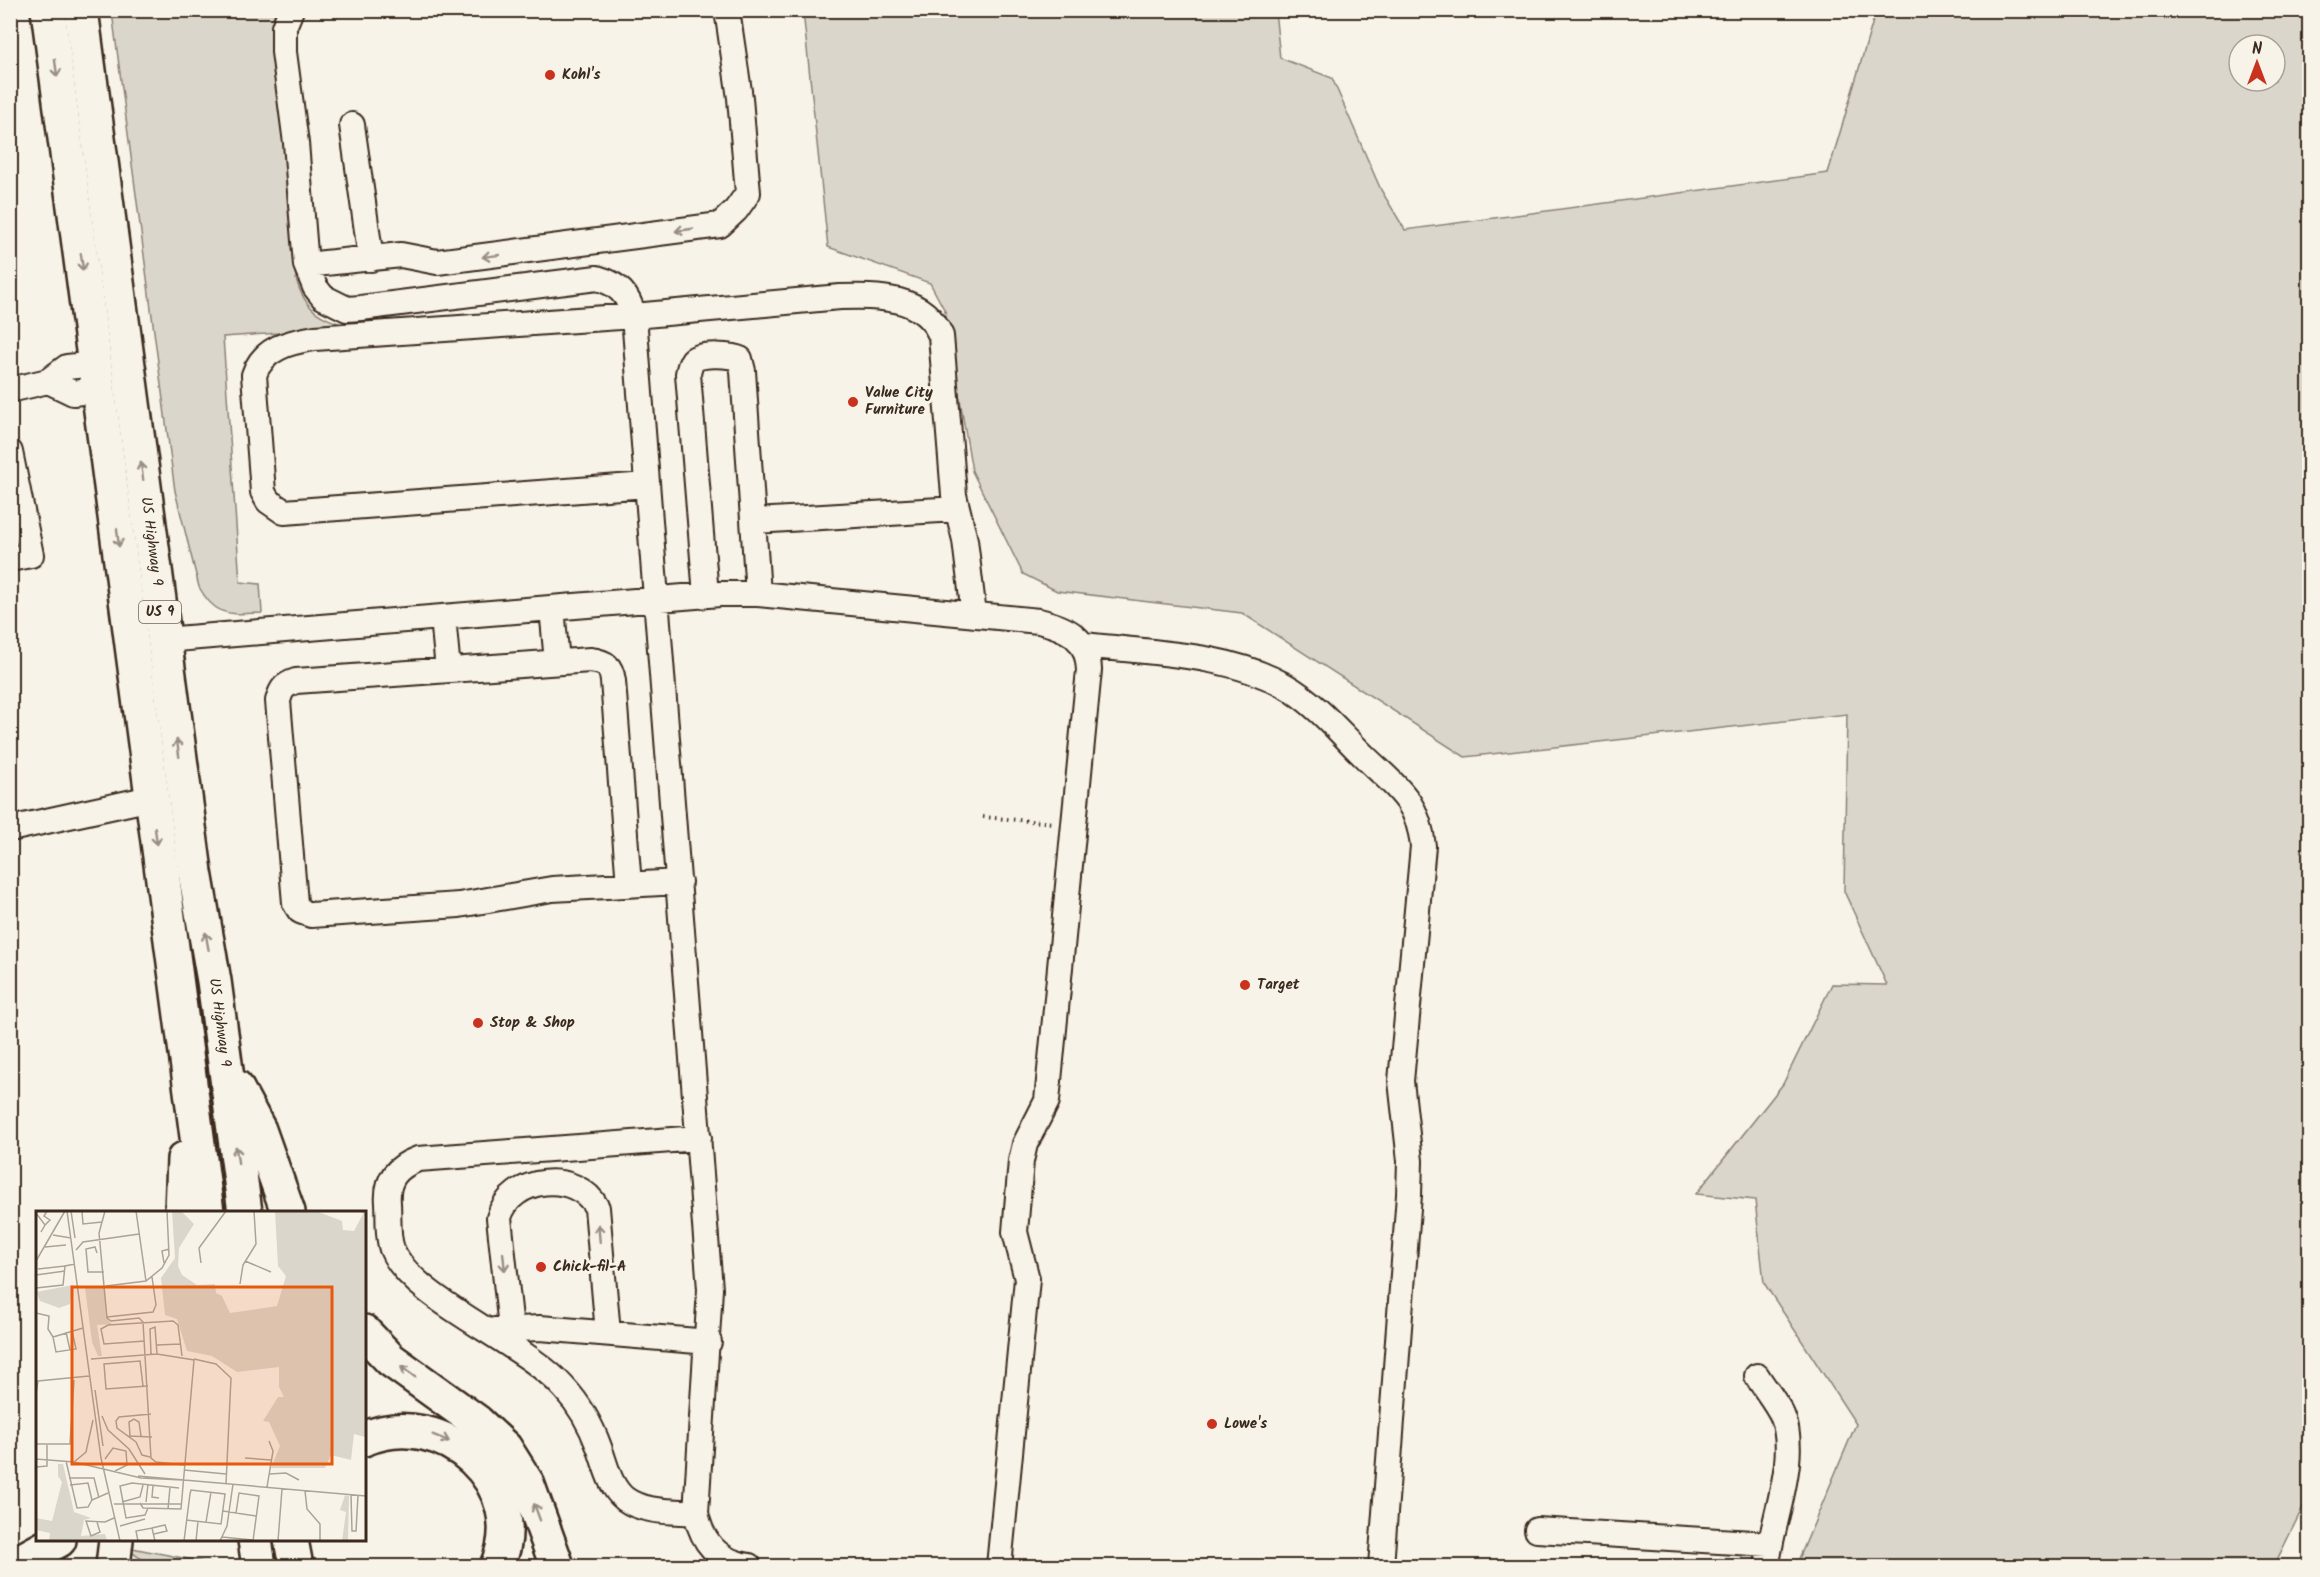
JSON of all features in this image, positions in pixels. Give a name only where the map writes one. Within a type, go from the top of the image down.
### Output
[{"type":"highway","name":"US 9","points":[[48,10],[207,1211]]},
{"type":"highway","name":"US Highway 9","points":[[81,10],[195,872],[214,981],[245,1211]]},
{"type":"highway","points":[[225,1064],[259,1130],[288,1211]]},
{"type":"highway","points":[[182,1211],[188,1074]]},
{"type":"highway","points":[[366,1334],[391,1360],[477,1422],[505,1448],[526,1483],[557,1566]]},
{"type":"highway","points":[[366,1438],[386,1432],[410,1430],[434,1434],[458,1446],[476,1461],[497,1492],[503,1516],[504,1541],[497,1566]]},
{"type":"highway","points":[[18,1565],[56,1541]]},
{"type":"highway","points":[[113,1566],[116,1541]]},
{"type":"highway","points":[[255,1541],[259,1566]]},
{"type":"highway","points":[[291,1541],[296,1566]]},
{"type":"lane","points":[[291,10],[284,27],[284,52],[296,143],[306,265],[315,287],[323,297],[347,309],[597,278],[616,285],[623,291],[634,316],[710,1289],[709,1342],[696,1513],[704,1538],[710,1546],[728,1560],[749,1566]]},
{"type":"lane","points":[[306,265],[401,255],[437,262],[720,225],[736,210],[747,193],[747,165],[727,10]]},
{"type":"lane","points":[[352,125],[372,259]]},
{"type":"lane","points":[[647,485],[300,512],[276,508],[263,492],[254,375],[257,365],[267,354],[280,346],[315,338],[634,316],[874,296],[899,300],[915,306],[936,324],[941,336],[957,509],[966,540],[974,615]]},
{"type":"lane","points":[[706,595],[688,374],[693,361],[698,357],[733,355],[740,359],[758,594]]},
{"type":"lane","points":[[10,390],[48,381],[67,367],[97,377]]},
{"type":"lane","points":[[10,452],[31,555],[10,560]]},
{"type":"lane","points":[[753,521],[957,509]]},
{"type":"lane","points":[[164,640],[706,595],[758,594],[1050,624],[1078,637],[1085,645],[1089,657],[1089,670],[1046,1106],[1025,1144],[1021,1161],[1015,1232],[1027,1280],[999,1566]]},
{"type":"lane","points":[[552,608],[557,662]]},
{"type":"lane","points":[[443,617],[448,670]]},
{"type":"lane","points":[[1085,645],[1234,665],[1285,686],[1310,703],[1394,785],[1418,816],[1423,846],[1401,1081],[1410,1161],[1410,1194],[1381,1566]]},
{"type":"lane","points":[[629,885],[612,669],[607,664],[590,660],[296,681],[285,685],[280,691],[278,701],[295,903],[300,911],[311,915],[459,905],[524,892],[678,882]]},
{"type":"lane","points":[[10,847],[11,829],[151,798]]},
{"type":"lane","points":[[696,1513],[646,1508],[623,1497],[608,1475],[592,1431],[573,1397],[545,1368],[501,1329],[433,1294],[415,1279],[395,1255],[391,1246],[387,1192],[390,1181],[404,1164],[418,1159],[699,1138]]},
{"type":"lane","points":[[501,1329],[499,1218],[502,1208],[508,1198],[520,1189],[551,1182],[580,1189],[592,1198],[597,1208],[608,1333]]},
{"type":"lane","points":[[501,1329],[608,1333],[709,1342]]},
{"type":"lane","points":[[1537,1530],[1768,1555],[1788,1461],[1782,1416],[1757,1376]]},
{"type":"path","points":[[983,817],[1061,824],[1073,830]]},
{"type":"shaded area","points":[[126,10],[276,11],[272,22],[272,54],[284,137],[296,279],[310,307],[323,317],[352,328],[223,337],[240,582],[260,584],[262,613],[225,612],[205,597],[199,587],[175,491],[112,12]]},
{"type":"shaded area","points":[[803,11],[1275,11],[1280,58],[1332,78],[1381,190],[1405,230],[1828,173],[1876,11],[2309,11],[2310,1503],[2305,1503],[2274,1566],[1796,1566],[1856,1424],[1764,1283],[1755,1200],[1696,1194],[1783,1084],[1832,984],[1887,985],[1844,891],[1847,714],[1465,757],[1242,613],[1057,591],[1023,574],[972,471],[945,311],[930,283],[828,247]]},
{"type":"shaded area","points":[[127,1547],[224,1566],[159,1565],[136,1556]]},
{"type":"place","name":"Kohl's","points":[[550,75]]},
{"type":"place","name":"Value City Furniture","points":[[853,402]]},
{"type":"place","name":"Target","points":[[1245,985]]},
{"type":"place","name":"Stop & Shop","points":[[478,1023]]},
{"type":"place","name":"Chick-fil-A","points":[[541,1267]]},
{"type":"place","name":"Lowe's","points":[[1212,1424]]}]
